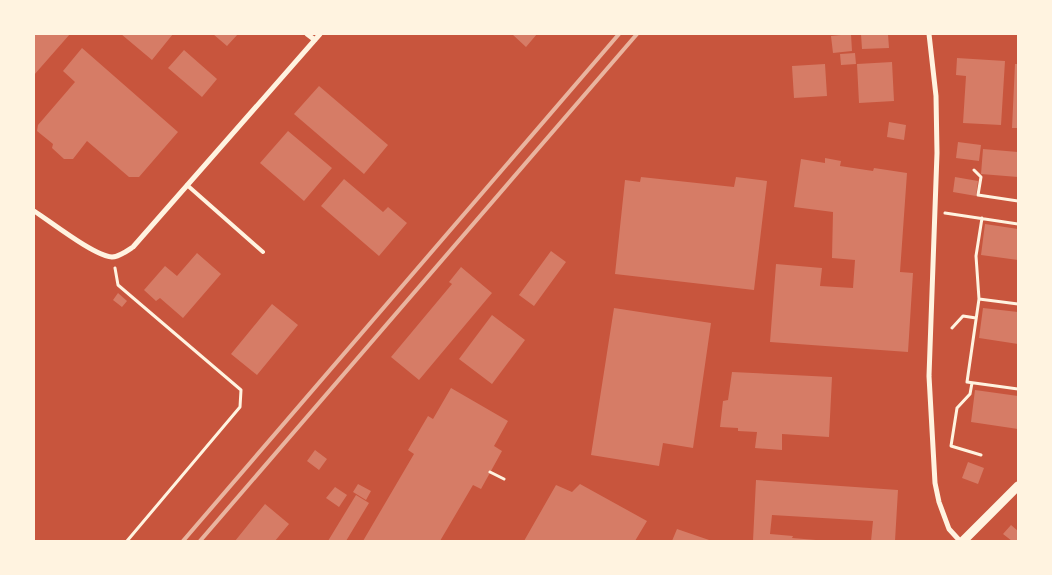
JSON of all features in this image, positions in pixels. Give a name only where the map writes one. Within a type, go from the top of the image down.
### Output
[{"type":"street","points":[[307,34],[314,40]]},
{"type":"street","points":[[34,211],[91,248],[112,257],[120,255],[133,247],[320,34]]},
{"type":"street","points":[[929,34],[936,96],[937,153],[929,376],[935,482],[939,502],[949,529],[961,541],[1018,486]]},
{"type":"lane","points":[[187,185],[263,252]]},
{"type":"path","points":[[974,170],[981,177],[978,195],[1018,201]]},
{"type":"path","points":[[935,211],[1018,224]]},
{"type":"path","points":[[982,218],[976,256],[979,299],[967,382],[1018,389]]},
{"type":"path","points":[[112,257],[118,286],[241,390],[240,407],[128,541]]},
{"type":"path","points":[[979,299],[1018,304]]},
{"type":"path","points":[[952,328],[963,316],[976,318]]},
{"type":"path","points":[[972,383],[970,394],[957,408],[951,446],[981,455]]},
{"type":"path","points":[[490,472],[504,479]]},
{"type":"building","points":[[34,34],[70,34],[34,75]]},
{"type":"building","points":[[121,34],[173,34],[152,60]]},
{"type":"building","points":[[213,34],[238,34],[227,46]]},
{"type":"building","points":[[512,34],[537,34],[526,47]]},
{"type":"building","points":[[851,34],[852,51],[833,53],[831,36]]},
{"type":"building","points":[[861,34],[888,34],[889,48],[862,49]]},
{"type":"building","points":[[82,48],[178,132],[139,177],[129,177],[87,141],[73,159],[64,159],[52,148],[53,144],[37,131],[38,125],[75,82],[63,71]]},
{"type":"building","points":[[184,50],[217,79],[202,97],[168,68]]},
{"type":"building","points":[[855,53],[856,64],[841,65],[840,54]]},
{"type":"building","points":[[957,58],[1005,61],[1001,125],[963,123],[966,76],[956,75]]},
{"type":"building","points":[[892,62],[894,101],[859,103],[857,64]]},
{"type":"building","points":[[825,64],[827,96],[794,98],[792,66]]},
{"type":"building","points":[[1015,64],[1018,64],[1018,128],[1012,128]]},
{"type":"building","points":[[319,86],[388,145],[364,174],[294,114]]},
{"type":"building","points":[[889,122],[906,125],[904,140],[887,137]]},
{"type":"building","points":[[288,131],[332,168],[304,201],[260,163]]},
{"type":"building","points":[[958,142],[981,145],[979,161],[956,158]]},
{"type":"building","points":[[983,149],[1018,152],[1018,177],[981,174]]},
{"type":"building","points":[[825,158],[841,161],[840,166],[873,171],[874,168],[907,173],[900,272],[913,273],[908,352],[770,342],[776,264],[822,268],[820,286],[853,288],[855,260],[832,258],[833,212],[794,207],[801,159],[825,163]]},
{"type":"building","points":[[641,177],[734,187],[736,177],[767,181],[754,290],[615,274],[625,180],[640,182]]},
{"type":"building","points":[[955,177],[978,181],[976,196],[953,192]]},
{"type":"building","points":[[344,179],[383,212],[388,207],[407,223],[379,256],[321,206]]},
{"type":"building","points":[[985,224],[1018,229],[1018,260],[981,255]]},
{"type":"building","points":[[551,251],[566,262],[534,306],[519,295]]},
{"type":"building","points":[[197,253],[221,274],[183,318],[160,298],[156,301],[144,290],[165,266],[177,276]]},
{"type":"building","points":[[461,267],[492,293],[419,380],[391,357],[452,284],[449,282]]},
{"type":"building","points":[[118,293],[127,301],[122,307],[113,300]]},
{"type":"building","points":[[272,304],[298,325],[257,375],[231,354]]},
{"type":"building","points":[[614,308],[711,323],[693,448],[663,443],[659,466],[591,455]]},
{"type":"building","points":[[983,308],[1018,312],[1018,344],[979,338]]},
{"type":"building","points":[[492,315],[525,340],[492,384],[459,359]]},
{"type":"building","points":[[732,372],[832,377],[829,437],[782,434],[782,450],[755,448],[757,432],[738,431],[738,428],[720,427],[723,401],[728,400]]},
{"type":"building","points":[[451,388],[508,421],[494,446],[502,451],[481,489],[473,485],[440,541],[363,541],[414,454],[408,450],[428,416],[433,419]]},
{"type":"building","points":[[975,390],[1018,396],[1018,429],[971,422]]},
{"type":"building","points":[[315,450],[327,459],[319,470],[307,461]]},
{"type":"building","points":[[968,462],[984,468],[978,484],[962,478]]},
{"type":"building","points":[[756,480],[898,490],[895,541],[871,541],[873,521],[772,515],[770,534],[816,541],[753,541]]},
{"type":"building","points":[[358,484],[371,491],[366,500],[353,492]]},
{"type":"building","points":[[580,484],[647,521],[635,541],[524,541],[556,485],[572,492]]},
{"type":"building","points":[[335,487],[347,495],[339,507],[326,498]]},
{"type":"building","points":[[356,495],[369,503],[346,541],[328,541]]},
{"type":"building","points":[[265,504],[289,524],[275,541],[235,541]]},
{"type":"building","points":[[1011,525],[1018,531],[1018,541],[1012,541],[1003,534]]},
{"type":"building","points":[[677,529],[712,541],[672,541]]},
{"type":"railway","points":[[183,541],[619,34]]},
{"type":"railway","points":[[200,541],[637,34]]}]
